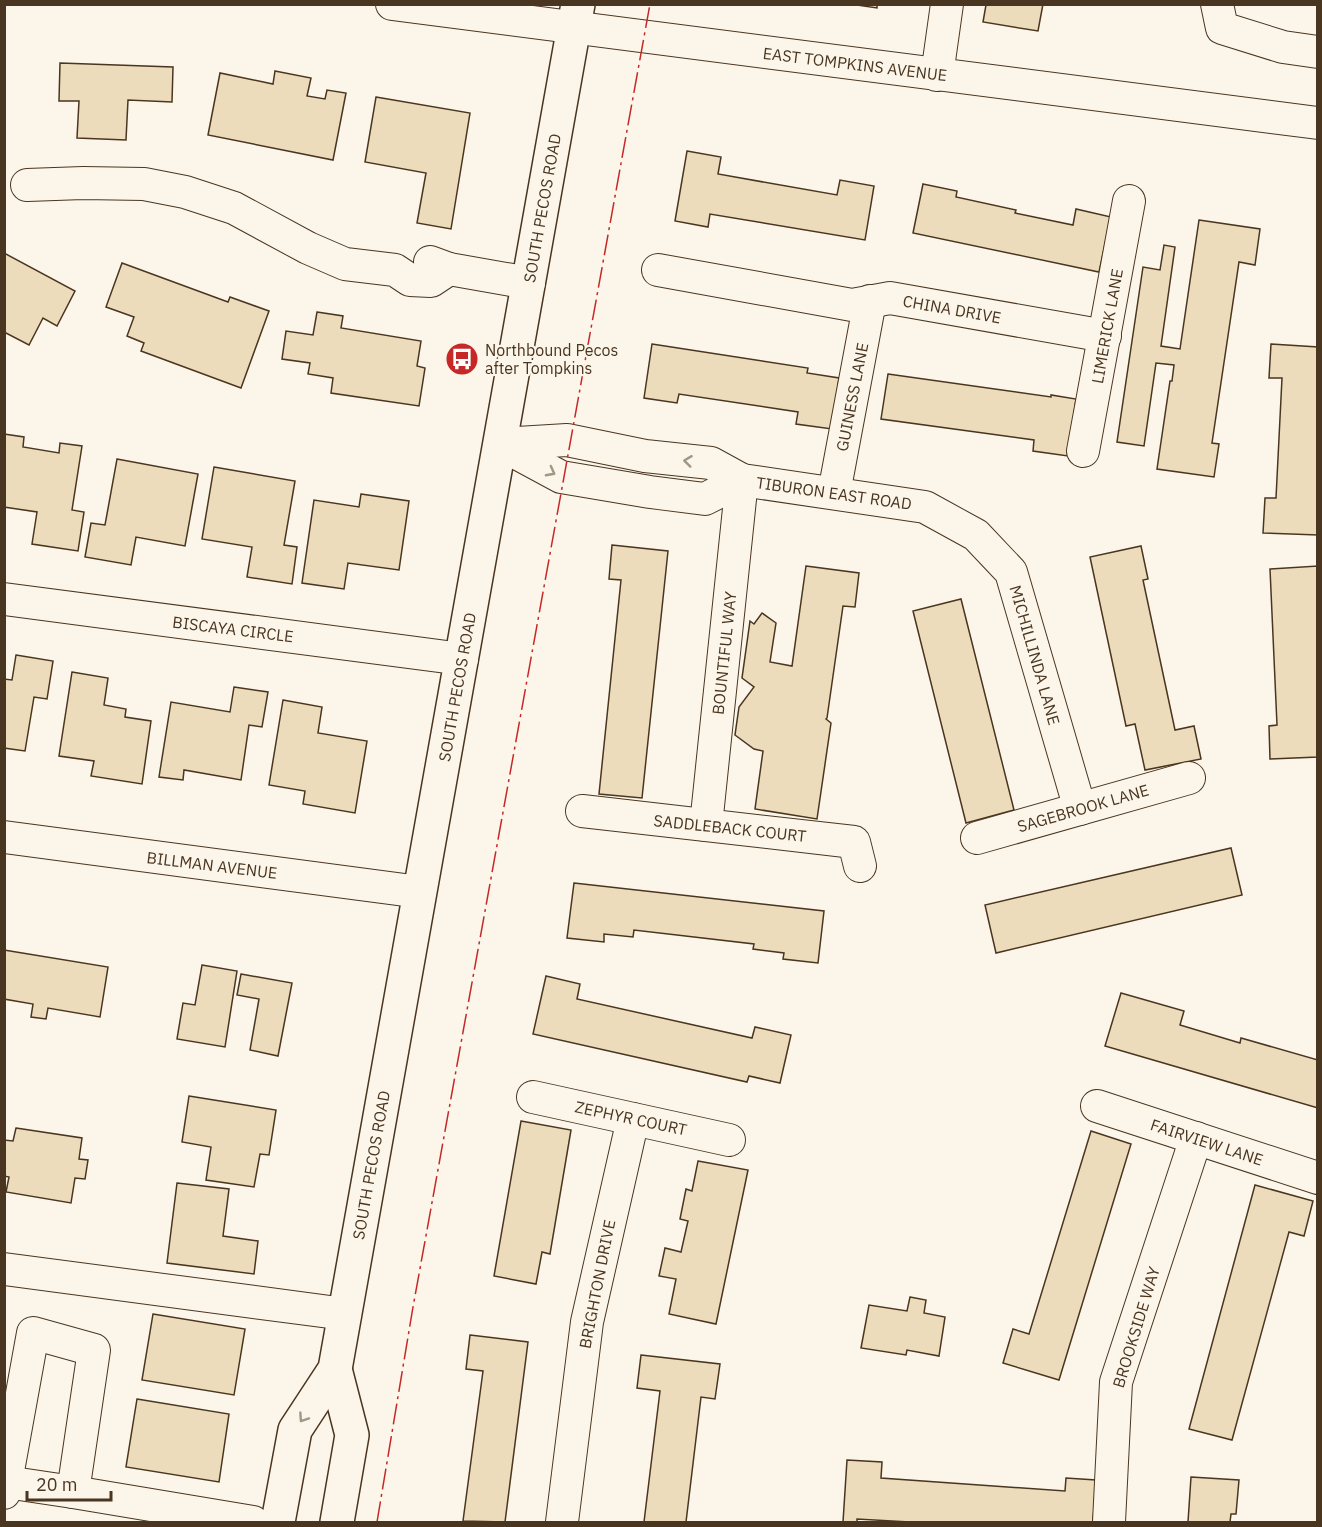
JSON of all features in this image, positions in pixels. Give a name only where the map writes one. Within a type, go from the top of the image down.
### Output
[{"type":"main road","name":"SOUTH PECOS ROAD","points":[[278,1522],[295,1430],[335,1369],[576,16]]},
{"type":"main road","name":"SOUTH PECOS ROAD","points":[[335,1369],[352,1435],[337,1522]]},
{"type":"street","name":"EAST TOMPKINS AVENUE","points":[[392,4],[576,16],[937,75],[1317,123]]},
{"type":"street","points":[[937,75],[947,4]]},
{"type":"street","points":[[1219,16],[1283,47],[1317,52]]},
{"type":"street","points":[[27,185],[144,184],[185,192],[234,208],[308,248],[345,264],[395,270],[411,262],[432,261],[449,269],[529,283]]},
{"type":"street","name":"LIMERICK LANE","points":[[1083,451],[1130,201]]},
{"type":"street","name":"CHINA DRIVE","points":[[658,270],[852,305],[890,298],[1105,336]]},
{"type":"street","name":"GUINESS LANE","points":[[834,493],[870,302]]},
{"type":"street","name":"TIBURON EAST ROAD","points":[[500,444],[567,440],[645,456],[711,463],[742,480],[925,507]]},
{"type":"street","name":"BOUNTIFUL WAY","points":[[706,825],[742,480]]},
{"type":"street","name":"MICHILLINDA LANE","points":[[925,507],[976,535],[1011,572],[1080,809]]},
{"type":"street","name":"BISCAYA CIRCLE","points":[[4,599],[462,659]]},
{"type":"street","name":"SAGEBROOK LANE","points":[[977,838],[1189,778]]},
{"type":"street","name":"SADDLEBACK COURT","points":[[582,811],[854,842],[860,866]]},
{"type":"street","name":"BILLMAN AVENUE","points":[[4,837],[420,892]]},
{"type":"street","name":"ZEPHYR COURT","points":[[532,1096],[729,1140]]},
{"type":"street","name":"FAIRVIEW LANE","points":[[1097,1106],[1317,1178]]},
{"type":"street","name":"BRIGHTON DRIVE","points":[[562,1522],[587,1322],[633,1119]]},
{"type":"street","name":"BROOKSIDE WAY","points":[[1109,1522],[1116,1382],[1196,1138]]},
{"type":"street","points":[[4,1269],[345,1314]]},
{"type":"street","points":[[73,1492],[94,1350],[33,1333],[5,1487],[73,1492],[253,1522]]},
{"type":"building","points":[[850,4],[877,4],[877,8]]},
{"type":"building","points":[[1043,4],[1038,31],[983,22],[986,5],[981,5]]},
{"type":"building","points":[[60,63],[173,67],[172,102],[128,100],[126,140],[77,138],[79,101],[59,101]]},
{"type":"building","points":[[275,71],[311,78],[307,96],[325,99],[327,90],[346,93],[333,160],[208,135],[220,73],[273,84]]},
{"type":"building","points":[[376,97],[470,113],[451,229],[417,223],[426,173],[365,162]]},
{"type":"building","points":[[687,151],[721,157],[718,174],[837,195],[840,180],[874,186],[865,240],[710,214],[708,227],[675,221]]},
{"type":"building","points":[[923,184],[957,191],[956,197],[1016,210],[1015,213],[1073,225],[1076,209],[1111,217],[1099,272],[913,233]]},
{"type":"building","points":[[1199,220],[1260,229],[1255,265],[1239,262],[1212,443],[1219,444],[1214,477],[1157,469],[1174,365],[1156,363],[1144,446],[1117,442],[1143,267],[1160,270],[1164,245],[1175,247],[1161,346],[1180,349]]},
{"type":"building","points":[[4,253],[75,291],[57,326],[43,318],[29,345],[4,332]]},
{"type":"building","points":[[122,263],[228,302],[230,297],[269,311],[241,388],[141,351],[144,343],[127,336],[134,317],[106,307]]},
{"type":"building","points":[[317,312],[343,316],[341,328],[421,341],[417,366],[425,368],[419,406],[331,393],[333,378],[308,374],[310,363],[282,359],[286,331],[313,335]]},
{"type":"building","points":[[652,344],[808,368],[807,373],[839,378],[832,429],[796,424],[798,412],[679,394],[677,403],[644,398]]},
{"type":"building","points":[[1271,344],[1318,347],[1318,535],[1263,533],[1265,498],[1276,498],[1282,378],[1269,378]]},
{"type":"building","points":[[888,374],[1076,399],[1068,456],[1033,451],[1034,440],[881,419]]},
{"type":"building","points":[[4,434],[24,437],[23,447],[59,453],[60,443],[82,446],[72,510],[84,512],[78,551],[32,544],[37,512],[4,507]]},
{"type":"building","points":[[117,459],[198,474],[185,546],[136,537],[131,565],[85,557],[91,523],[105,525]]},
{"type":"building","points":[[214,467],[295,481],[284,545],[297,547],[292,584],[247,577],[252,547],[202,539]]},
{"type":"building","points":[[361,494],[409,501],[399,570],[348,563],[344,589],[302,583],[314,500],[359,507]]},
{"type":"building","points":[[612,545],[668,551],[642,798],[599,794],[621,580],[609,579]]},
{"type":"building","points":[[1141,546],[1148,579],[1143,580],[1175,730],[1194,726],[1201,759],[1145,770],[1135,724],[1126,726],[1090,557]]},
{"type":"building","points":[[806,566],[859,573],[855,607],[843,606],[826,719],[831,723],[817,819],[755,809],[763,751],[754,749],[735,735],[739,707],[754,687],[742,678],[750,621],[754,624],[762,613],[776,623],[770,662],[792,666]]},
{"type":"building","points":[[1318,566],[1318,757],[1270,759],[1269,726],[1277,725],[1270,569]]},
{"type":"building","points":[[961,599],[1014,810],[966,823],[913,611]]},
{"type":"building","points":[[16,655],[53,661],[47,699],[34,697],[25,751],[4,748],[4,679],[12,680]]},
{"type":"building","points":[[72,672],[108,678],[104,705],[126,709],[125,717],[151,721],[142,784],[91,776],[94,761],[59,756]]},
{"type":"building","points":[[234,687],[268,692],[262,727],[249,725],[241,780],[184,770],[183,780],[159,777],[171,702],[230,712]]},
{"type":"building","points":[[283,700],[322,707],[318,733],[367,741],[355,813],[303,804],[305,791],[269,785]]},
{"type":"building","points":[[1231,848],[1242,895],[996,953],[985,905]]},
{"type":"building","points":[[574,883],[824,911],[818,963],[783,959],[784,953],[753,949],[754,944],[634,930],[633,937],[604,934],[604,942],[567,938]]},
{"type":"building","points":[[4,950],[108,967],[100,1017],[48,1008],[46,1019],[31,1017],[33,1004],[4,999]]},
{"type":"building","points":[[202,965],[237,971],[225,1047],[177,1039],[183,1003],[195,1005]]},
{"type":"building","points":[[241,974],[292,983],[278,1056],[250,1050],[259,999],[237,995]]},
{"type":"building","points":[[546,976],[580,984],[577,999],[752,1038],[755,1027],[791,1035],[780,1083],[749,1076],[747,1082],[533,1034]]},
{"type":"building","points":[[1121,993],[1184,1011],[1180,1025],[1240,1043],[1241,1038],[1318,1060],[1318,1108],[1105,1046]]},
{"type":"building","points":[[189,1096],[276,1110],[269,1155],[260,1154],[254,1187],[206,1180],[211,1147],[182,1142]]},
{"type":"building","points":[[521,1121],[571,1130],[550,1254],[542,1252],[536,1284],[494,1276]]},
{"type":"building","points":[[16,1128],[82,1138],[79,1159],[88,1160],[85,1179],[75,1178],[71,1203],[6,1192],[9,1177],[4,1176],[4,1140],[13,1141]]},
{"type":"building","points":[[1091,1131],[1131,1144],[1059,1380],[1003,1363],[1013,1329],[1029,1334]]},
{"type":"building","points":[[698,1161],[748,1170],[716,1324],[669,1314],[676,1279],[659,1276],[665,1248],[681,1252],[688,1221],[680,1219],[686,1189],[692,1191]]},
{"type":"building","points":[[177,1183],[229,1189],[223,1236],[258,1241],[254,1274],[167,1263]]},
{"type":"building","points":[[1255,1185],[1313,1201],[1304,1236],[1289,1232],[1232,1440],[1189,1429]]},
{"type":"building","points":[[910,1297],[926,1300],[924,1313],[945,1317],[939,1356],[907,1350],[906,1355],[861,1348],[869,1305],[907,1311]]},
{"type":"building","points":[[153,1314],[245,1329],[234,1395],[142,1380]]},
{"type":"building","points":[[470,1335],[528,1342],[505,1522],[463,1521],[483,1371],[466,1369]]},
{"type":"building","points":[[641,1355],[720,1364],[715,1399],[701,1397],[686,1522],[644,1522],[660,1391],[637,1388]]},
{"type":"building","points":[[137,1399],[229,1414],[219,1482],[126,1467]]},
{"type":"building","points":[[847,1460],[882,1462],[881,1478],[1065,1491],[1066,1478],[1096,1480],[1093,1522],[910,1522],[857,1519],[857,1522],[843,1522]]},
{"type":"building","points":[[1191,1477],[1239,1480],[1236,1514],[1231,1514],[1230,1522],[1188,1522]]},
{"type":"power","points":[[377,1522],[413,1307],[650,4]]},
{"type":"place","name":"Northbound Pecos after Tompkins","points":[[462,359]]}]
